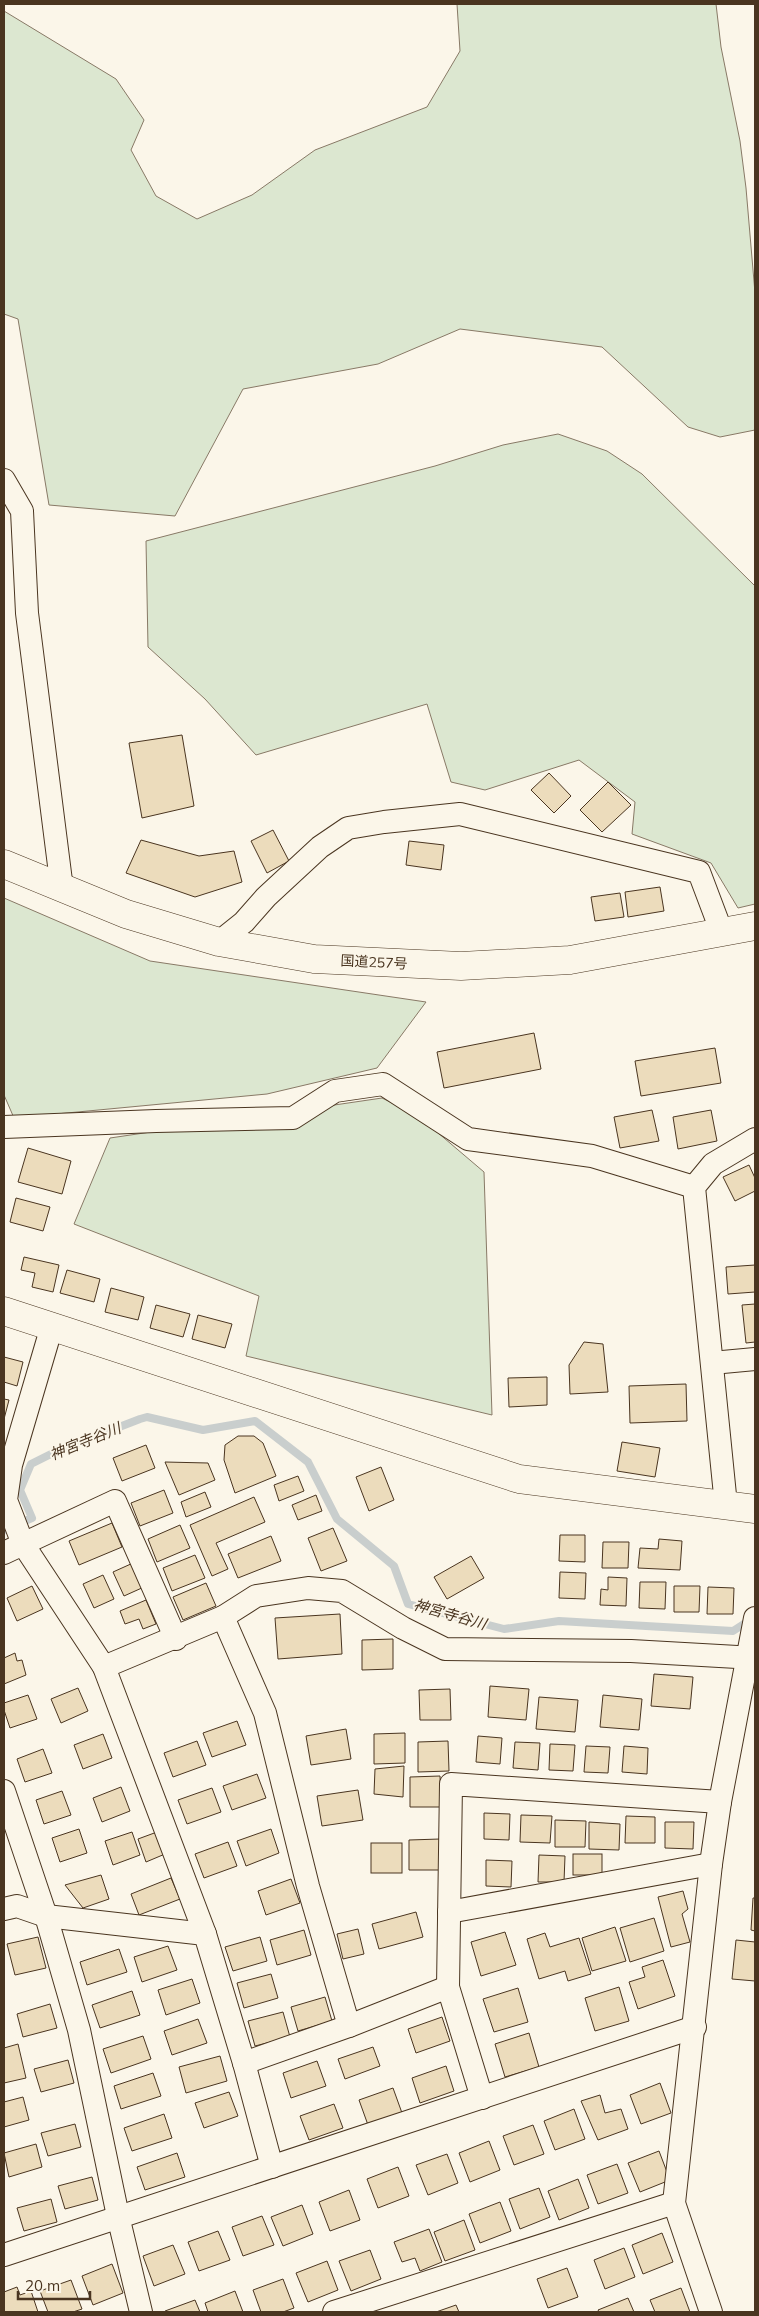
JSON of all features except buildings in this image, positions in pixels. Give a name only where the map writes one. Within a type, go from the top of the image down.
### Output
[{"type":"main road","name":"国道257号","points":[[4,864],[126,914],[219,942],[314,959],[462,966],[570,960],[755,926]]},
{"type":"main road","points":[[4,1311],[519,1479],[755,1509]]},
{"type":"street","points":[[4,480],[22,512],[27,613],[62,889]]},
{"type":"street","points":[[219,942],[244,922],[266,896],[320,847],[348,828],[460,814],[699,872],[722,933]]},
{"type":"street","points":[[4,1127],[293,1118],[335,1091],[383,1084],[468,1139],[592,1156],[694,1187]]},
{"type":"street","points":[[726,1505],[694,1187],[713,1164],[755,1139]]},
{"type":"street","points":[[52,1326],[8,1464],[6,1500],[10,1510],[16,1546],[104,1667],[205,1934],[244,2062],[272,2167]]},
{"type":"street","points":[[712,1363],[755,1359]]},
{"type":"street","points":[[16,1546],[115,1501],[176,1638]]},
{"type":"street","points":[[104,1667],[223,1617],[256,1596],[308,1588],[342,1591],[403,1628],[445,1649],[631,1652],[751,1659]]},
{"type":"street","points":[[223,1617],[265,1713],[308,1886],[349,2026]]},
{"type":"street","points":[[711,2312],[674,2202],[695,2027],[711,1864],[720,1802],[751,1659],[753,1627]]},
{"type":"street","points":[[482,2098],[448,1987],[451,1784],[720,1802]]},
{"type":"street","points":[[4,1791],[46,1916],[79,2030],[118,2216],[141,2312]]},
{"type":"street","points":[[449,1912],[711,1864]]},
{"type":"street","points":[[4,1909],[17,1906],[46,1916],[205,1934]]},
{"type":"street","points":[[244,2062],[349,2026],[448,1987]]},
{"type":"street","points":[[4,2255],[695,2027]]},
{"type":"street","points":[[334,2312],[674,2202]]},
{"type":"green space","points":[[457,4],[716,4],[721,47],[740,141],[746,188],[755,293],[755,430],[720,437],[688,427],[602,347],[460,329],[378,364],[243,389],[175,516],[49,505],[18,319],[4,314],[4,11],[116,79],[144,120],[131,150],[156,196],[197,219],[252,195],[315,150],[427,107],[460,51]]},
{"type":"green space","points":[[558,434],[607,451],[642,474],[755,586],[755,904],[738,908],[711,863],[632,834],[635,802],[579,760],[485,790],[451,782],[427,704],[256,755],[205,699],[148,647],[146,541],[435,466],[503,445]]},
{"type":"green space","points":[[4,898],[150,961],[426,1002],[377,1068],[267,1094],[14,1118],[4,1095]]},
{"type":"green space","points":[[382,1098],[417,1115],[484,1172],[492,1415],[246,1356],[259,1296],[74,1224],[110,1138]]},
{"type":"waterway","name":"神宮寺谷川","points":[[4,1530],[32,1518],[20,1490],[31,1464],[57,1451],[147,1417],[203,1430],[255,1421],[308,1462],[337,1519],[394,1566],[408,1604],[504,1629],[559,1621],[733,1631],[750,1620]]}]
